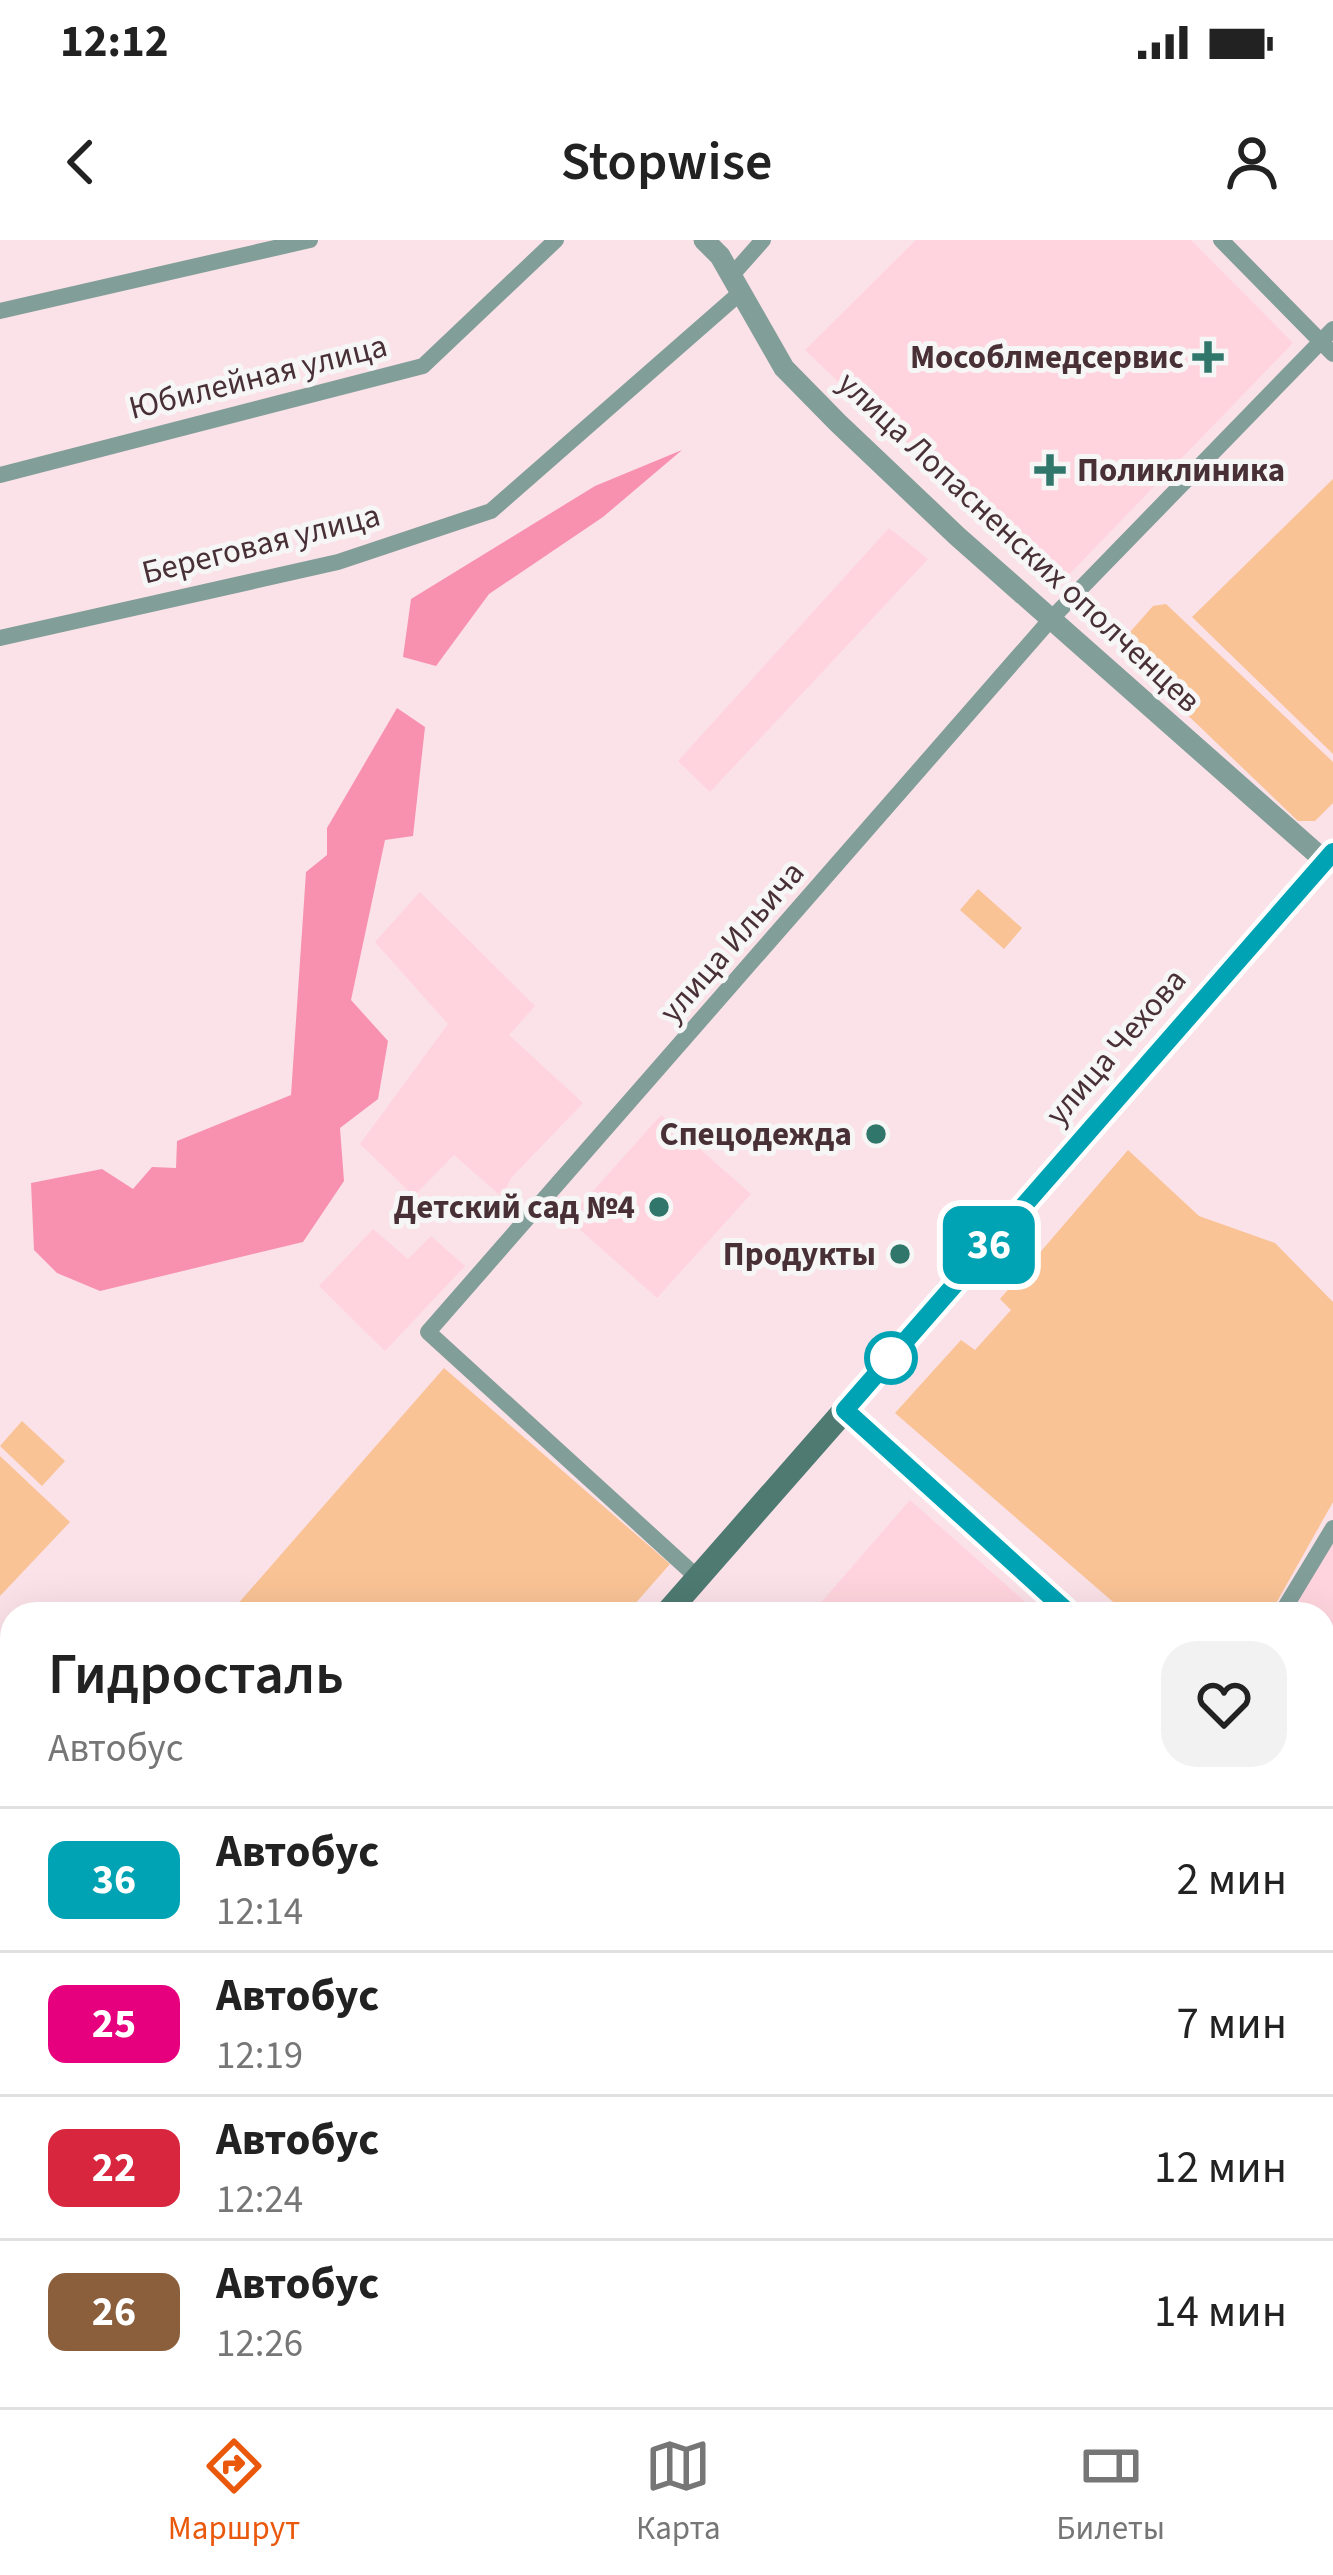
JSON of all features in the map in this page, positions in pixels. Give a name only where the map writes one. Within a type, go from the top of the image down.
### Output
[{"type":"main road","name":"улица Чехова","points":[[677,1602],[845,1410]]},
{"type":"main road","points":[[845,1410],[1057,1602]]},
{"type":"street","points":[[0,311],[310,240]]},
{"type":"street","name":"Юбилейная улица","points":[[0,475],[423,366],[556,240]]},
{"type":"street","name":"улица Лопасненских ополченцев","points":[[704,240],[736,284],[784,368],[913,495],[1051,619],[1329,856]]},
{"type":"street","name":"Береговая улица","points":[[0,638],[338,562],[491,511],[736,284],[763,240]]},
{"type":"street","points":[[1221,240],[1329,342]]},
{"type":"street","name":"улица Ильича","points":[[698,1578],[428,1332],[1051,619],[1329,342]]},
{"type":"street","name":"улица Чехова","points":[[845,1410],[1329,856]]},
{"type":"street","points":[[1288,1602],[1333,1528]]},
{"type":"shaded area","name":"Поликлиника","points":[[916,240],[1191,240],[1293,343],[1055,589],[805,350]]},
{"type":"shaded area","points":[[682,450],[603,517],[489,594],[436,666],[403,657],[411,599],[595,486]]},
{"type":"shaded area","points":[[1333,479],[1333,754],[1192,617]]},
{"type":"shaded area","points":[[889,528],[928,559],[710,792],[678,761]]},
{"type":"shaded area","points":[[1166,604],[1333,762],[1333,803],[1315,821],[1298,821],[1124,654],[1123,640],[1153,606]]},
{"type":"shaded area","points":[[397,708],[425,727],[413,836],[385,840],[351,1000],[388,1041],[378,1099],[340,1128],[344,1181],[303,1242],[100,1291],[57,1273],[34,1250],[31,1183],[102,1169],[133,1189],[152,1167],[176,1168],[177,1141],[291,1095],[306,872],[327,855],[327,828]]},
{"type":"shaded area","points":[[978,889],[1022,928],[1004,949],[960,910]]},
{"type":"shaded area","points":[[420,892],[535,1006],[509,1035],[583,1103],[511,1178],[502,1197],[454,1155],[414,1196],[360,1144],[448,1024],[375,942]]},
{"type":"shaded area","name":"Детский сад №4","points":[[661,1115],[751,1194],[657,1298],[568,1219]]},
{"type":"shaded area","points":[[1128,1150],[1199,1216],[1275,1243],[1333,1302],[1333,1502],[1277,1602],[1113,1602],[895,1413],[961,1340],[975,1350],[1011,1310],[1000,1299]]},
{"type":"shaded area","points":[[373,1229],[408,1259],[431,1236],[465,1266],[385,1351],[319,1286]]},
{"type":"shaded area","points":[[444,1368],[670,1564],[637,1602],[239,1602]]},
{"type":"shaded area","points":[[22,1421],[65,1461],[42,1486],[0,1446]]},
{"type":"shaded area","points":[[0,1456],[70,1522],[0,1596]]},
{"type":"shaded area","points":[[910,1500],[1025,1602],[821,1602]]},
{"type":"shaded area","points":[[1333,1543],[1333,1602],[1299,1602]]},
{"type":"bus line","name":"36","points":[[1057,1602],[845,1410],[1333,852]]},
{"type":"place","name":"Мособлмедсервис","points":[[1208,357]]},
{"type":"place","name":"Поликлиника","points":[[1050,470]]},
{"type":"place","name":"Спецодежда","points":[[876,1134]]},
{"type":"place","name":"Детский сад №4","points":[[659,1207]]},
{"type":"place","name":"Продукты","points":[[900,1254]]}]
